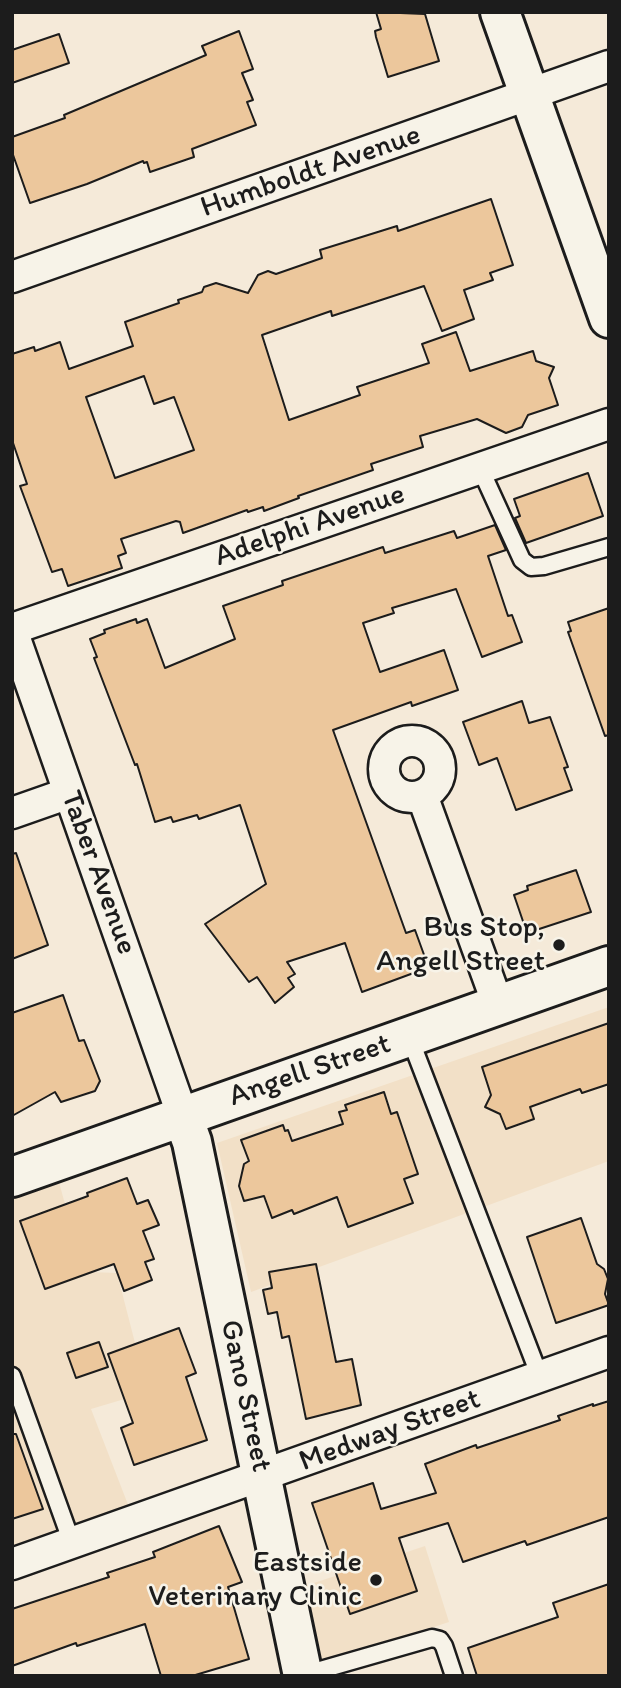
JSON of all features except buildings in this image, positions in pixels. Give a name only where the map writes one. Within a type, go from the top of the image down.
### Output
[{"type":"main road","points":[[500,12],[609,318]]},
{"type":"main road","name":"Angell Street","points":[[12,1177],[609,966]]},
{"type":"main road","name":"Gano Street","points":[[183,1117],[192,1142],[303,1676]]},
{"type":"street","name":"Humboldt Avenue","points":[[12,277],[609,66]]},
{"type":"street","name":"Adelphi Avenue","points":[[12,630],[609,424]]},
{"type":"street","name":"Taber Avenue","points":[[12,630],[183,1117]]},
{"type":"street","points":[[12,813],[69,793]]},
{"type":"street","points":[[422,795],[498,1005]]},
{"type":"street","name":"Medway Street","points":[[12,1564],[609,1352]]},
{"type":"lane","points":[[480,468],[522,560],[531,566],[544,566],[609,547]]},
{"type":"lane","points":[[409,1036],[540,1377]]},
{"type":"lane","points":[[12,1376],[72,1543]]},
{"type":"lane","points":[[303,1676],[432,1638],[440,1640],[444,1646],[454,1676]]},
{"type":"shaded area","points":[[609,1007],[609,1161],[251,1292],[217,1143]]},
{"type":"shaded area","points":[[57,1175],[76,1244],[63,1271],[117,1273],[143,1374],[138,1395],[91,1409],[139,1533],[126,1541],[12,1579],[12,1187]]},
{"type":"shaded area","points":[[425,1546],[449,1622],[321,1664],[305,1586]]},
{"type":"place","name":"Bus Stop, Angell Street","points":[[559,945]]},
{"type":"place","name":"Eastside Veterinary Clinic","points":[[376,1580]]}]
